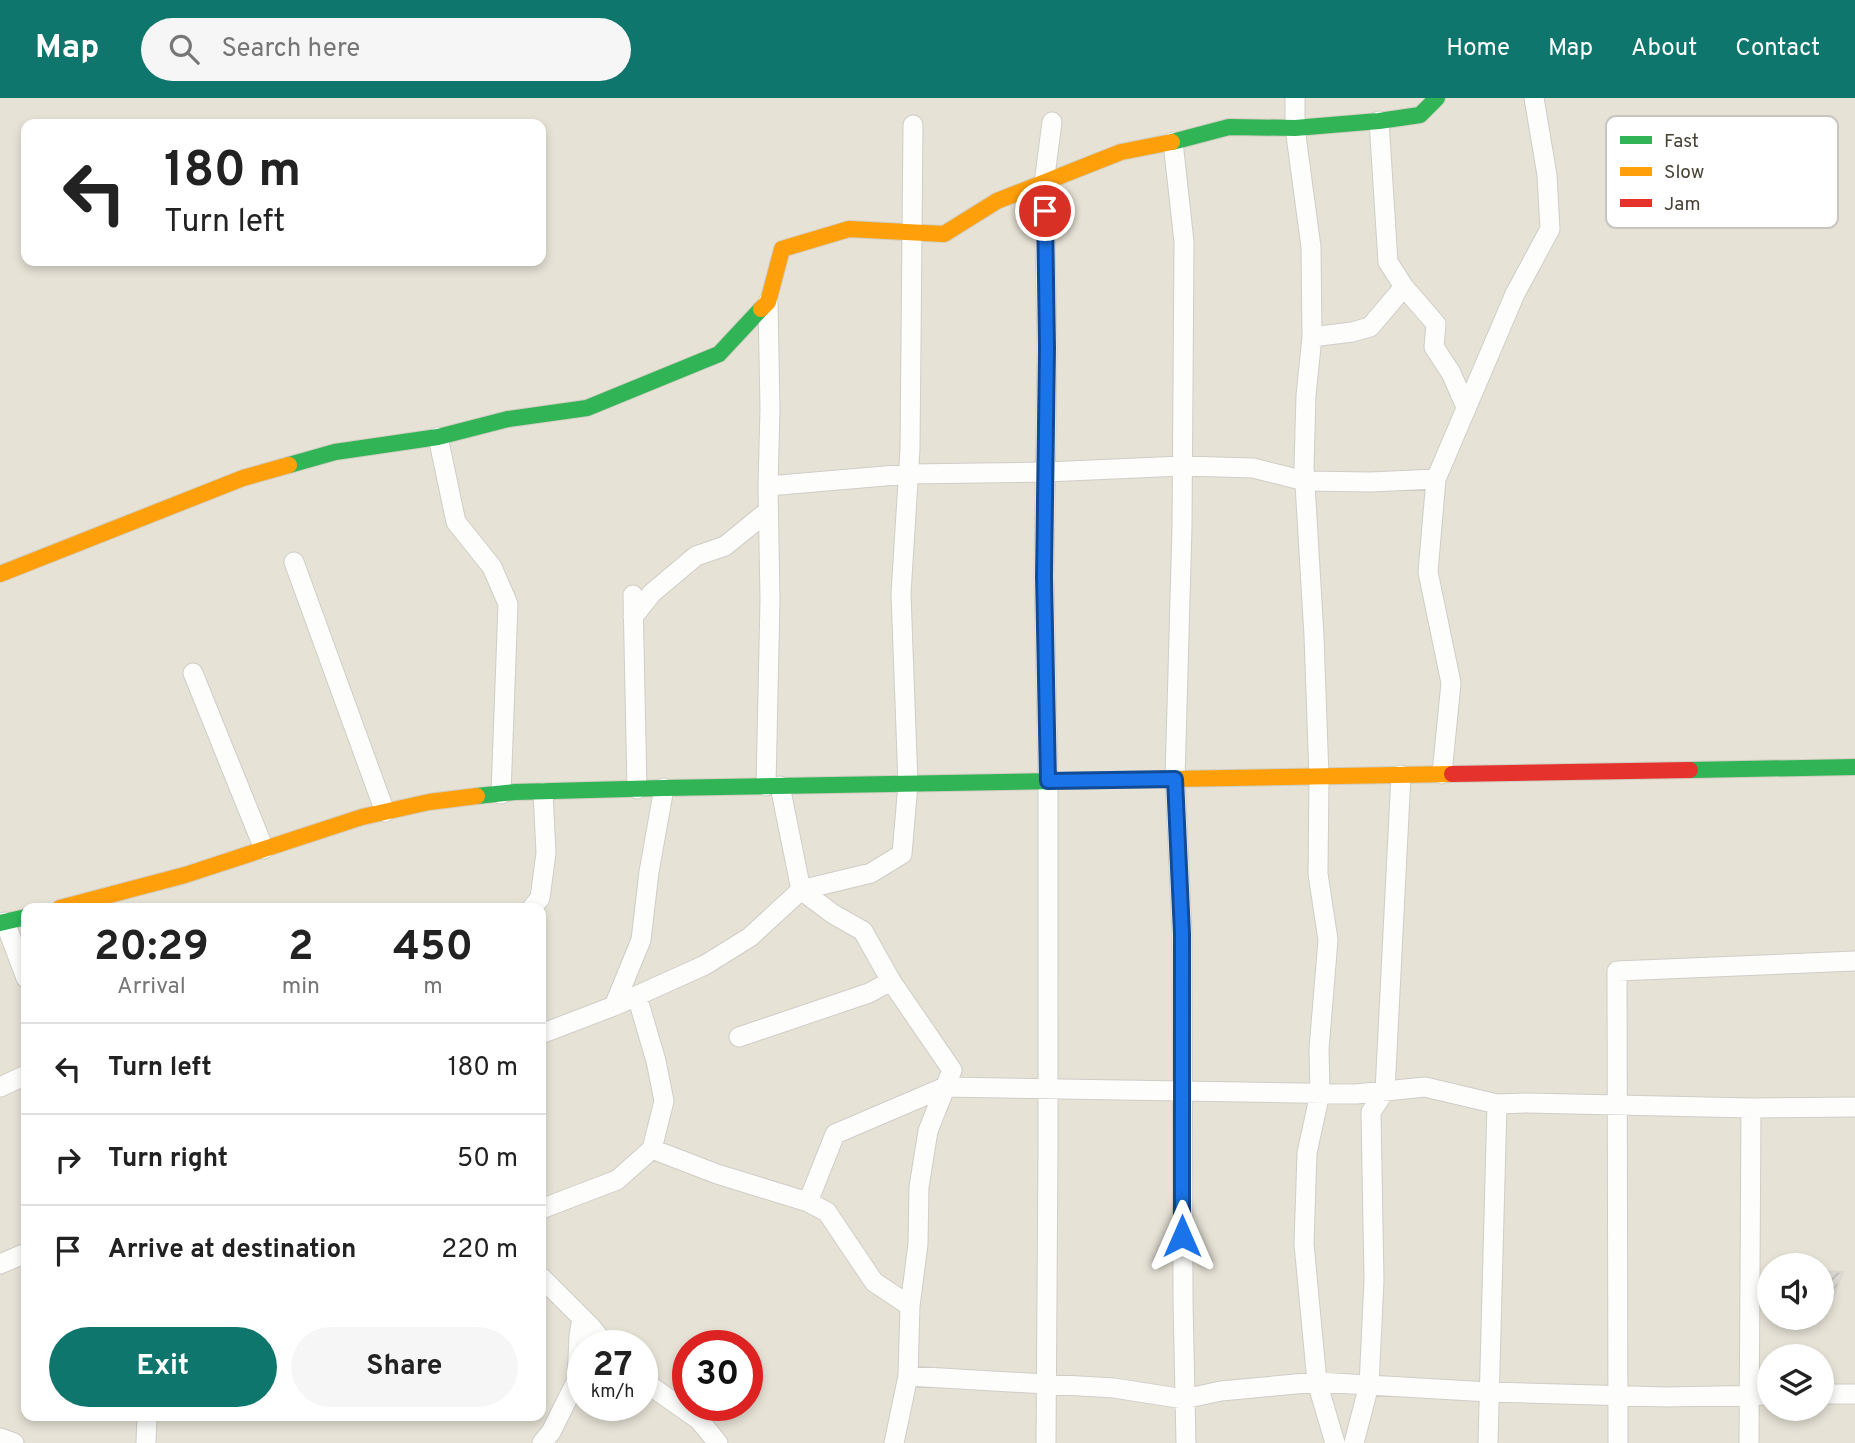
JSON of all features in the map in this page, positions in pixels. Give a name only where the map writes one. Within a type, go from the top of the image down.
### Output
[{"type":"main road","points":[[0,574],[243,478],[335,452],[438,437],[508,419],[587,408],[719,354],[768,302],[782,249],[849,229],[944,234],[997,201],[1121,152],[1229,127],[1295,128],[1420,115],[1437,98]]},
{"type":"main road","points":[[78,903],[185,874],[362,817],[429,802],[501,794],[664,788],[1855,767]]},
{"type":"main road","points":[[3,922],[21,918]]},
{"type":"street","points":[[1295,98],[1295,128],[1311,247],[1312,337],[1306,395],[1305,481],[1319,776],[1318,874],[1328,940],[1319,1049],[1320,1094],[1307,1153],[1304,1244],[1317,1382],[1335,1443]]},
{"type":"street","points":[[1442,774],[1451,683],[1427,572],[1436,479],[1515,294],[1550,229],[1547,175],[1534,98]]},
{"type":"street","points":[[1379,121],[1388,262],[1404,287],[1436,324],[1434,347],[1451,373],[1466,407]]},
{"type":"street","points":[[1046,1443],[1048,781],[1044,577],[1047,348],[1044,183],[1052,122]]},
{"type":"street","points":[[546,1032],[614,1006],[705,965],[750,937],[801,890],[870,873],[902,854],[908,784],[901,594],[910,449],[913,125]]},
{"type":"street","points":[[1173,142],[1184,242],[1175,779],[1182,934],[1181,1091],[1186,1443]]},
{"type":"street","points":[[1312,337],[1370,327],[1404,287]]},
{"type":"street","points":[[768,302],[771,409],[768,511],[773,786],[801,890],[833,914],[863,931],[891,981],[952,1070],[928,1131],[921,1176],[918,1244],[910,1306],[908,1376],[894,1443]]},
{"type":"street","points":[[438,437],[456,522],[492,567],[508,604],[501,794]]},
{"type":"street","points":[[768,486],[908,474],[1182,466],[1253,468],[1305,481],[1436,479]]},
{"type":"street","points":[[633,617],[652,593],[696,556],[725,546],[768,511]]},
{"type":"street","points":[[294,562],[386,812]]},
{"type":"street","points":[[633,595],[637,789]]},
{"type":"street","points":[[193,673],[264,849]]},
{"type":"street","points":[[1354,1443],[1369,1385],[1374,1281],[1371,1112],[1385,1091],[1401,775]]},
{"type":"street","points":[[614,1006],[641,940],[649,872],[664,788]]},
{"type":"street","points":[[536,903],[540,898],[547,853],[543,792]]},
{"type":"street","points":[[3,922],[21,966]]},
{"type":"street","points":[[1618,1443],[1617,971],[1855,961]]},
{"type":"street","points":[[739,1037],[869,993],[891,981]]},
{"type":"street","points":[[546,1207],[617,1180],[652,1149],[664,1101],[656,1061],[637,996]]},
{"type":"street","points":[[0,1087],[21,1076]]},
{"type":"street","points":[[808,1202],[835,1134],[944,1087],[1320,1094],[1356,1094],[1425,1087],[1497,1104],[1855,1107]]},
{"type":"street","points":[[1488,1443],[1497,1104]]},
{"type":"street","points":[[1749,1443],[1751,1108]]},
{"type":"street","points":[[652,1149],[718,1174],[808,1202],[827,1212],[874,1282],[910,1306]]},
{"type":"street","points":[[0,1264],[21,1255]]},
{"type":"street","points":[[546,1282],[592,1330]]},
{"type":"street","points":[[542,1443],[551,1432],[577,1380],[582,1318]]},
{"type":"street","points":[[908,1376],[1114,1388],[1184,1399],[1221,1391],[1317,1382],[1489,1392],[1667,1397],[1757,1395]]},
{"type":"street","points":[[658,1391],[699,1420],[718,1443]]},
{"type":"street","points":[[1834,1394],[1855,1394]]},
{"type":"street","points":[[146,1443],[148,1421]]},
{"type":"street","points":[[0,1438],[15,1443]]},
{"type":"shaded area","points":[[0,98],[1855,98],[1855,1443],[0,1443]]},
{"type":"building","points":[[1834,1272],[1843,1272],[1834,1296]]},
{"type":"traffic: fast","points":[[1172,142],[1229,127],[1295,128],[1420,115],[1437,98]]},
{"type":"traffic: fast","points":[[289,465],[335,452],[438,437],[508,419],[587,408],[719,354],[761,309]]},
{"type":"traffic: fast","points":[[1690,770],[1855,767]]},
{"type":"traffic: fast","points":[[477,796],[515,792],[664,788],[1170,779]]},
{"type":"traffic: fast","points":[[0,923],[21,918]]},
{"type":"traffic: slow","points":[[761,309],[768,302],[782,249],[849,229],[944,234],[997,201],[1121,152],[1172,142]]},
{"type":"traffic: slow","points":[[0,574],[243,478],[289,465]]},
{"type":"traffic: slow","points":[[1170,779],[1452,774]]},
{"type":"traffic: slow","points":[[79,903],[185,875],[362,817],[429,802],[477,796]]},
{"type":"traffic: jam","points":[[1452,774],[1690,770]]},
{"type":"route","points":[[1045,211],[1047,348],[1044,577],[1048,781],[1175,779],[1182,934],[1182,1236]]}]
